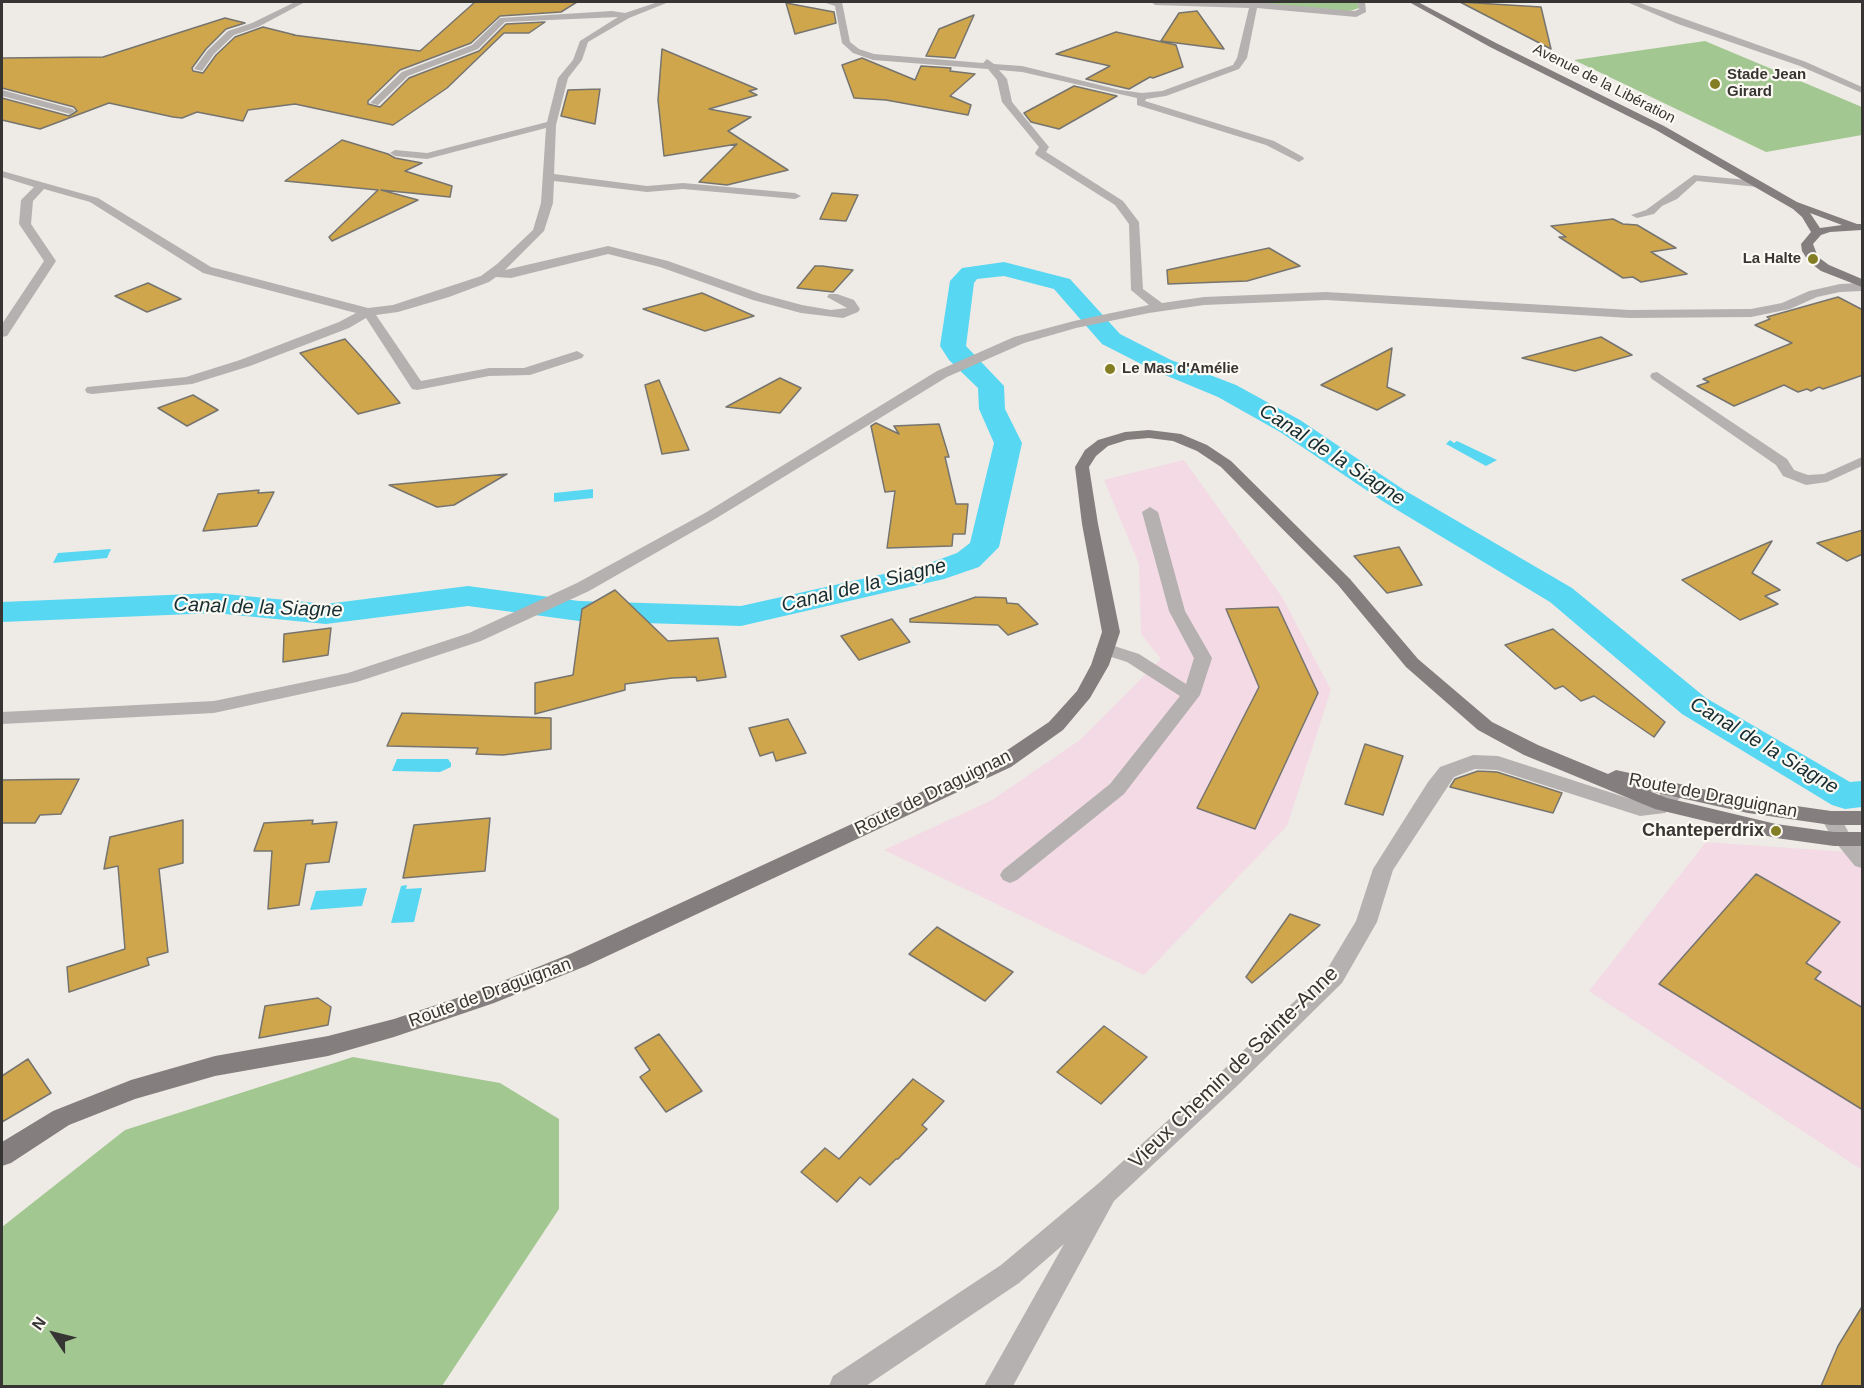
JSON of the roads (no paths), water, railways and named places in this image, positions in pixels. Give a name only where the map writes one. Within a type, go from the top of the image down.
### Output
[{"type":"main road","name":"Avenue de la Libération","points":[[1413,2],[1493,45],[1660,128],[1780,196],[1838,220],[1862,227]]},
{"type":"main road","name":"Avenue de la Libération","points":[[1780,196],[1806,215],[1817,233]]},
{"type":"main road","points":[[1862,227],[1837,228],[1817,233],[1810,238],[1807,244],[1808,251],[1825,268],[1863,285]]},
{"type":"main road","name":"Route de Draguignan","points":[[2,1155],[61,1118],[131,1090],[215,1066],[328,1046],[394,1028],[486,997],[578,960],[1004,762],[1056,726],[1084,694],[1106,649],[1111,632],[1090,524],[1082,467],[1090,453],[1103,442],[1125,436],[1149,434],[1176,437],[1202,448],[1226,464],[1344,582],[1412,663],[1485,726],[1565,764],[1776,831],[1863,839]]},
{"type":"main road","name":"Route de Draguignan","points":[[1666,797],[1831,818],[1863,818]]},
{"type":"street","points":[[199,69],[211,52],[231,33],[255,25],[301,2]]},
{"type":"street","points":[[2,174],[94,200],[207,270],[368,312],[394,309],[445,294],[494,273],[538,231],[547,203],[551,124],[562,78],[577,60],[584,41],[626,16],[665,2]]},
{"type":"street","points":[[827,2],[839,4],[846,44],[856,51],[873,57],[988,63],[1142,96],[1163,94],[1236,67],[1242,58],[1254,5]]},
{"type":"street","points":[[1155,2],[1254,5],[1356,14],[1362,12],[1361,2]]},
{"type":"street","points":[[1630,2],[1803,64],[1863,90]]},
{"type":"street","points":[[375,103],[405,74],[475,47],[503,20],[612,14],[626,16]]},
{"type":"street","points":[[988,63],[1002,79],[1007,102],[1044,147],[1040,153],[1119,203],[1135,224],[1137,290],[1160,308]]},
{"type":"street","points":[[2,93],[70,111]]},
{"type":"street","points":[[1142,96],[1140,103],[1270,143],[1299,159]]},
{"type":"street","points":[[395,153],[427,156],[551,124]]},
{"type":"street","points":[[548,177],[647,189],[683,186],[795,196]]},
{"type":"street","points":[[1637,215],[1650,212],[1658,204],[1673,197],[1694,178],[1758,184]]},
{"type":"street","points":[[2,333],[50,261],[25,224],[27,200],[41,186]]},
{"type":"street","points":[[494,273],[511,274],[608,250],[664,264],[740,291],[801,309],[831,315],[843,314],[854,309],[850,303],[833,297]]},
{"type":"street","points":[[1813,294],[1825,280],[1825,268]]},
{"type":"street","points":[[2,718],[214,707],[351,678],[475,637],[583,587],[710,516],[942,374],[1019,340],[1140,311],[1204,301],[1326,296],[1630,314],[1750,314],[1770,311],[1813,294],[1863,285]]},
{"type":"street","points":[[368,312],[417,386],[489,372],[525,372],[577,355]]},
{"type":"street","points":[[92,390],[187,381],[245,363],[344,325],[368,312]]},
{"type":"street","points":[[1657,376],[1782,462],[1788,473],[1806,480],[1827,478],[1863,461]]},
{"type":"street","points":[[1010,875],[1117,789],[1191,695],[1203,658],[1177,611],[1150,512]]},
{"type":"street","points":[[1106,649],[1133,658],[1191,695]]},
{"type":"street","name":"Vieux Chemin de Sainte-Anne","points":[[843,1386],[1010,1274],[1109,1190],[1228,1080],[1334,977],[1366,922],[1383,869],[1435,787],[1448,772],[1473,762],[1498,763],[1640,808],[1658,808],[1666,797]]},
{"type":"street","points":[[1831,818],[1842,838],[1863,861]]},
{"type":"street","points":[[998,1386],[1109,1190]]},
{"type":"water","points":[[1450,440],[1454,443],[1457,441],[1497,460],[1486,466],[1446,444]]},
{"type":"water","points":[[593,489],[593,498],[554,502],[554,493]]},
{"type":"water","points":[[111,549],[107,558],[53,563],[58,553]]},
{"type":"water","points":[[397,759],[448,759],[451,767],[440,772],[392,771]]},
{"type":"water","points":[[407,885],[406,889],[422,888],[414,922],[391,923],[401,886]]},
{"type":"water","points":[[367,888],[362,906],[310,910],[316,891]]},
{"type":"waterway","name":"Canal de la Siagne","points":[[2,612],[215,603],[326,614],[468,596],[579,611],[741,616],[933,572],[968,560],[984,547],[1008,443],[992,409],[991,386],[958,355],[953,346],[962,281],[970,273],[1004,269],[1062,284],[1111,339],[1162,365],[1227,391],[1290,426],[1394,496],[1561,595],[1694,706],[1845,796],[1862,794]]},
{"type":"place","name":"Stade Jean Girard","points":[[1715,84]]},
{"type":"place","name":"La Halte","points":[[1813,259]]},
{"type":"place","name":"Le Mas d'Amélie","points":[[1110,369]]},
{"type":"place","name":"Chanteperdrix","points":[[1776,831]]}]
